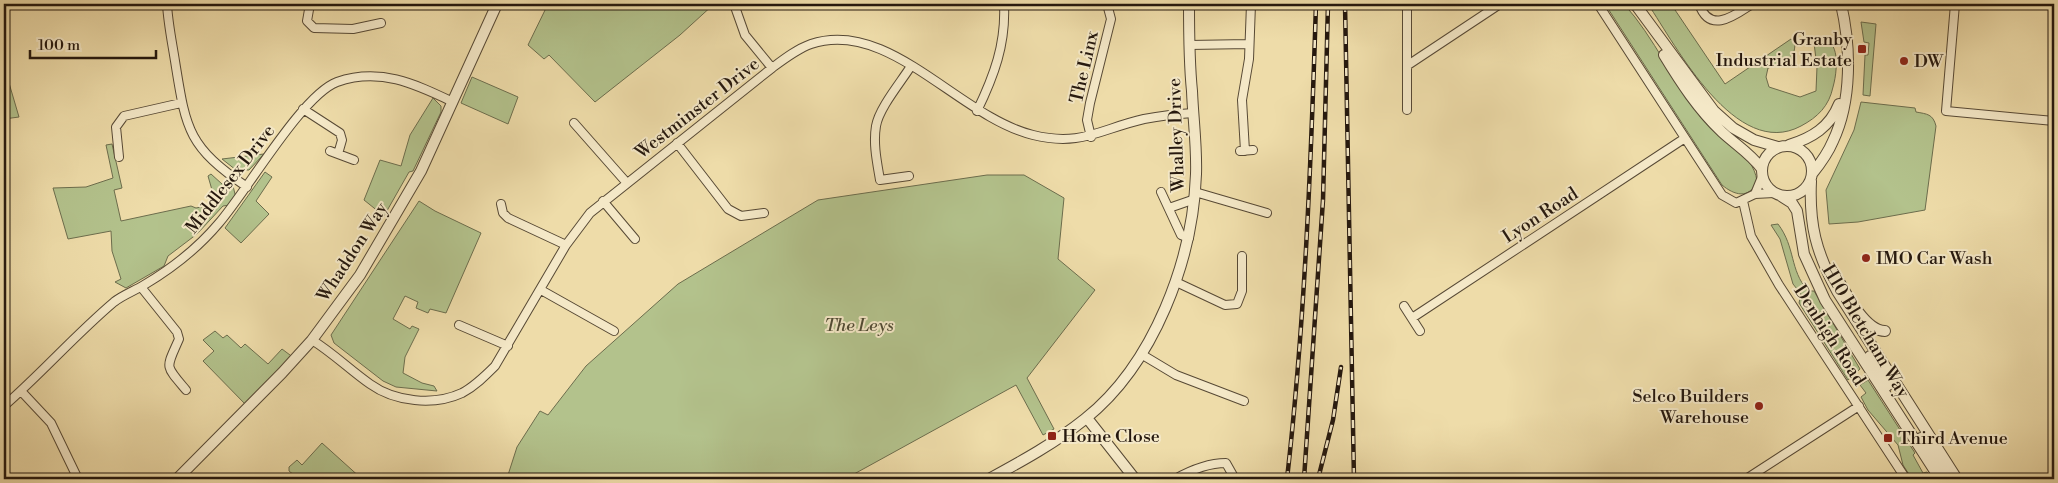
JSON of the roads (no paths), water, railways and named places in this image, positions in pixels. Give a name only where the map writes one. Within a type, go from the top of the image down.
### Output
[{"type":"street","points":[[167,4],[181,103],[186,122],[195,140],[207,156],[247,187]]},
{"type":"street","points":[[310,4],[307,20],[314,28],[353,29],[381,23]]},
{"type":"street","name":"Whaddon Way","points":[[183,477],[312,340],[360,275],[399,212],[421,171],[497,4]]},
{"type":"street","points":[[734,4],[745,35],[772,68]]},
{"type":"street","points":[[977,111],[1002,52],[1005,23],[1004,4]]},
{"type":"street","name":"The Linx","points":[[1090,137],[1088,120],[1090,104],[1111,19],[1108,4]]},
{"type":"street","name":"Whalley Drive","points":[[989,479],[1053,443],[1087,418],[1117,386],[1141,354],[1159,323],[1176,282],[1189,238],[1195,196],[1188,4]]},
{"type":"street","points":[[1246,151],[1242,100],[1249,59],[1251,4]]},
{"type":"street","points":[[1407,4],[1407,110]]},
{"type":"street","points":[[1408,65],[1500,4]]},
{"type":"street","points":[[1598,4],[1722,195],[1736,203],[1744,201],[1755,194],[1798,194],[1812,178],[1833,142],[1840,124],[1847,82],[1846,47],[1841,4]]},
{"type":"street","points":[[1635,4],[1714,111],[1732,128],[1754,140],[1804,152],[1812,166],[1812,178]]},
{"type":"street","points":[[1699,4],[1705,15],[1720,21],[1728,20],[1752,4]]},
{"type":"street","points":[[1955,4],[1946,111],[2054,121]]},
{"type":"street","points":[[1642,14],[1664,56],[1694,102],[1723,132],[1751,154],[1762,173],[1766,186],[1777,194]]},
{"type":"street","name":"Westminster Drive","points":[[312,340],[382,392],[402,399],[438,400],[461,393],[472,387],[495,366],[566,245],[579,226],[603,202],[772,68],[799,50],[830,40],[853,40],[872,44],[911,66],[977,111],[1006,127],[1033,135],[1065,140],[1090,137],[1143,119],[1193,113]]},
{"type":"street","points":[[1189,45],[1249,44]]},
{"type":"street","points":[[909,176],[880,180],[875,139],[879,115],[911,66]]},
{"type":"street","name":"Middlesex Drive","points":[[4,406],[116,300],[141,287],[196,246],[219,223],[303,110],[318,94],[337,82],[357,77],[372,76],[396,78],[416,84],[453,102]]},
{"type":"street","points":[[1755,194],[1764,160],[1783,146],[1823,129],[1835,113],[1847,82]]},
{"type":"street","points":[[119,157],[115,135],[119,121],[124,116],[130,112],[181,103]]},
{"type":"street","points":[[303,110],[340,134],[342,140],[334,153],[354,160]]},
{"type":"street","points":[[574,123],[626,182]]},
{"type":"street","name":"Lyon Road","points":[[1412,318],[1685,138]]},
{"type":"street","points":[[677,143],[728,210],[741,216],[764,213]]},
{"type":"street","name":"H10 Bletcham Way","points":[[1812,178],[1810,215],[1817,249],[1837,291],[1957,479]]},
{"type":"street","points":[[1161,192],[1181,235],[1189,238]]},
{"type":"street","name":"H10 Bletcham Way","points":[[1777,194],[1792,203],[1797,211],[1804,254],[1824,300],[1940,479]]},
{"type":"street","points":[[1169,208],[1195,196],[1267,213]]},
{"type":"street","name":"Denbigh Road","points":[[1744,201],[1751,236],[1779,285],[1906,479]]},
{"type":"street","points":[[603,202],[635,239]]},
{"type":"street","points":[[501,204],[503,213],[508,218],[566,245]]},
{"type":"street","name":"H10 Bletcham Way","points":[[1810,215],[1827,259],[1838,279],[1870,326],[1878,331],[1885,331]]},
{"type":"street","points":[[1176,282],[1225,305],[1237,304],[1242,291],[1242,256]]},
{"type":"street","points":[[141,287],[177,332],[179,338],[168,363],[169,371],[186,390]]},
{"type":"street","points":[[541,290],[614,331]]},
{"type":"street","points":[[1404,306],[1420,331]]},
{"type":"street","points":[[459,325],[508,346]]},
{"type":"street","points":[[1141,354],[1176,375],[1244,401]]},
{"type":"street","name":"H10 Bletcham Way","points":[[1870,356],[1941,466],[1946,479]]},
{"type":"street","points":[[21,390],[51,423],[60,438],[78,479]]},
{"type":"street","points":[[1746,479],[1859,406]]},
{"type":"street","points":[[1087,418],[1134,479]]},
{"type":"street","points":[[1175,479],[1190,471],[1214,463],[1226,463],[1235,479]]},
{"type":"railway","points":[[1287,479],[1303,301],[1316,4]]},
{"type":"railway","points":[[1304,479],[1323,200],[1328,4]]},
{"type":"railway","points":[[1345,4],[1354,479]]},
{"type":"railway","points":[[1318,479],[1333,420],[1341,367]]},
{"type":"place","name":"Granby Industrial Estate","points":[[1862,49]]},
{"type":"place","name":"DW","points":[[1904,61]]},
{"type":"place","name":"IMO Car Wash","points":[[1866,258]]},
{"type":"place","name":"Selco Builders Warehouse","points":[[1759,406]]},
{"type":"place","name":"Home Close","points":[[1052,436]]},
{"type":"place","name":"Third Avenue","points":[[1888,438]]},
{"type":"park label","name":"The Leys","points":[[859,325]]}]
